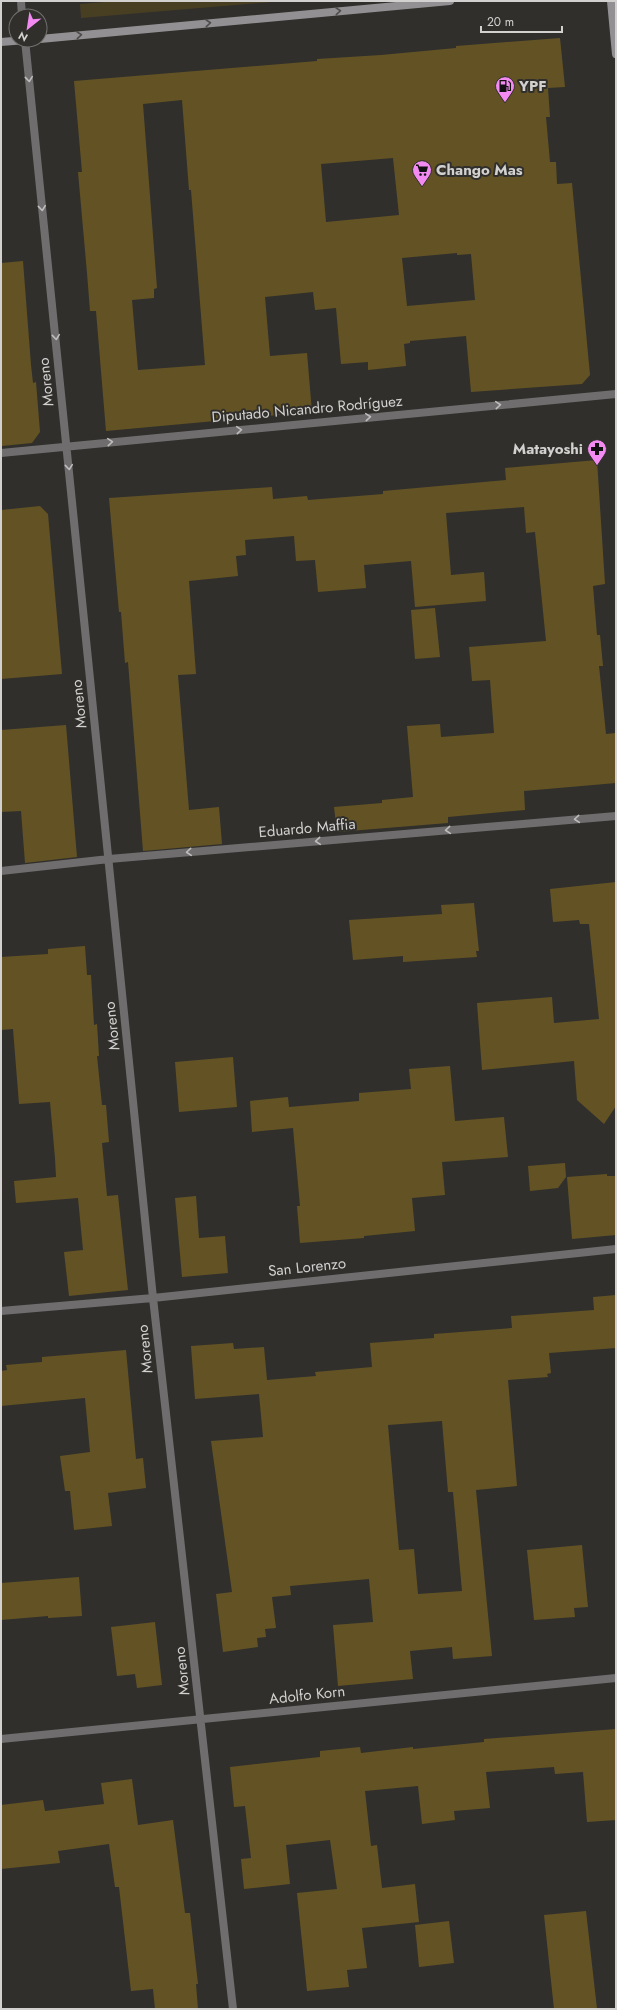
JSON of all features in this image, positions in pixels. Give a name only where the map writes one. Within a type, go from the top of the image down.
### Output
[{"type":"main road","points":[[48,38],[450,1]]},
{"type":"main road","points":[[611,1],[616,54]]},
{"type":"street","name":"Moreno","points":[[26,48],[153,1298],[233,2009]]},
{"type":"street","name":"Diputado Nicandro Rodríguez","points":[[1,453],[616,394]]},
{"type":"street","name":"Eduardo Maffia","points":[[1,871],[109,859],[616,816]]},
{"type":"street","name":"San Lorenzo","points":[[1,1311],[153,1298],[616,1249]]},
{"type":"street","name":"Adolfo Korn","points":[[1,1739],[616,1678]]},
{"type":"shaded area","points":[[118,1],[283,1],[81,18],[80,4]]},
{"type":"building","points":[[560,38],[565,87],[548,88],[550,117],[546,117],[550,162],[556,162],[557,184],[572,183],[590,375],[582,384],[471,392],[466,336],[410,341],[410,343],[404,344],[406,366],[368,370],[368,362],[341,364],[336,308],[315,310],[313,292],[265,297],[270,356],[307,353],[312,412],[106,431],[96,311],[90,311],[78,172],[82,172],[74,81],[317,61],[317,59],[456,48],[456,46]],"holes":[[[182,100],[205,365],[138,370],[132,300],[154,298],[154,289],[157,288],[143,104]],[[393,158],[399,215],[326,222],[321,164]],[[457,253],[457,255],[471,254],[475,300],[407,306],[402,258]]]},
{"type":"building","points":[[23,261],[31,365],[33,383],[36,382],[40,432],[32,443],[2,446],[1,263]]},
{"type":"building","points":[[597,460],[605,584],[593,586],[597,635],[600,635],[603,666],[599,666],[606,734],[616,733],[616,783],[524,791],[525,810],[448,817],[448,823],[337,832],[334,807],[382,803],[382,800],[413,797],[407,726],[440,724],[441,737],[494,733],[490,680],[472,681],[469,647],[546,641],[535,532],[526,533],[524,507],[446,513],[451,575],[484,572],[486,601],[415,607],[411,561],[364,565],[366,588],[318,592],[315,560],[296,561],[294,536],[245,540],[246,555],[236,556],[238,576],[189,581],[196,674],[178,675],[189,810],[219,807],[222,844],[143,851],[128,662],[125,663],[121,612],[119,612],[109,498],[272,487],[273,499],[307,496],[308,500],[383,494],[383,491],[506,480],[505,468]]},
{"type":"building","points":[[40,506],[48,514],[62,674],[1,679],[1,510]]},
{"type":"building","points":[[435,608],[440,657],[415,659],[411,610]]},
{"type":"building","points":[[66,725],[77,857],[25,863],[21,811],[1,812],[1,730]]},
{"type":"building","points":[[616,882],[616,1106],[604,1124],[577,1100],[574,1061],[482,1070],[477,1003],[552,997],[554,1023],[599,1019],[589,924],[580,924],[579,920],[553,922],[550,889]]},
{"type":"building","points":[[474,903],[479,951],[476,951],[477,957],[403,962],[403,956],[353,960],[349,920],[442,914],[441,905]]},
{"type":"building","points":[[85,946],[87,975],[91,975],[94,1025],[97,1024],[99,1056],[97,1056],[102,1105],[106,1105],[109,1142],[102,1143],[107,1196],[118,1195],[128,1290],[69,1296],[64,1252],[83,1250],[78,1198],[16,1203],[14,1181],[56,1177],[55,1158],[50,1102],[19,1104],[13,1029],[1,1030],[1,957],[48,954],[48,949]]},
{"type":"building","points":[[233,1057],[237,1107],[179,1112],[175,1062]]},
{"type":"building","points":[[450,1066],[455,1121],[504,1117],[508,1157],[442,1162],[445,1195],[412,1198],[415,1231],[364,1236],[364,1238],[300,1243],[297,1206],[300,1206],[293,1128],[252,1132],[250,1101],[288,1097],[289,1107],[359,1101],[359,1093],[411,1089],[409,1069]]},
{"type":"building","points":[[565,1163],[566,1177],[558,1188],[530,1191],[528,1166]]},
{"type":"building","points":[[607,1174],[607,1176],[616,1176],[616,1235],[572,1239],[567,1177]]},
{"type":"building","points":[[196,1196],[199,1238],[225,1236],[228,1273],[182,1277],[175,1198]]},
{"type":"building","points":[[616,1295],[616,1348],[549,1353],[551,1373],[547,1374],[548,1377],[508,1380],[517,1486],[476,1490],[492,1656],[453,1659],[452,1647],[410,1651],[413,1679],[338,1686],[333,1625],[373,1622],[369,1579],[290,1586],[291,1595],[272,1597],[276,1628],[265,1629],[266,1637],[257,1638],[258,1647],[223,1652],[216,1594],[232,1592],[211,1441],[263,1437],[259,1394],[195,1399],[191,1346],[233,1343],[234,1349],[264,1347],[267,1380],[316,1376],[315,1372],[372,1367],[370,1343],[434,1338],[434,1334],[512,1328],[511,1316],[594,1310],[593,1297]],"holes":[[[442,1421],[448,1492],[453,1492],[462,1591],[418,1594],[414,1549],[399,1550],[388,1425]]]},
{"type":"building","points":[[126,1350],[136,1459],[143,1458],[146,1488],[108,1493],[112,1526],[74,1530],[70,1491],[65,1491],[60,1456],[90,1452],[85,1398],[1,1406],[1,1371],[7,1370],[6,1365],[42,1362],[42,1357]]},
{"type":"building","points":[[582,1545],[588,1607],[574,1608],[575,1617],[534,1620],[527,1550]]},
{"type":"building","points":[[79,1577],[82,1616],[48,1618],[48,1616],[1,1620],[1,1583]]},
{"type":"building","points":[[155,1622],[162,1685],[137,1688],[135,1674],[117,1676],[111,1627]]},
{"type":"building","points":[[616,1729],[616,1820],[587,1822],[583,1772],[555,1774],[554,1767],[486,1772],[490,1808],[454,1811],[455,1820],[422,1824],[418,1786],[365,1791],[371,1846],[377,1845],[382,1888],[415,1884],[419,1922],[362,1928],[367,1968],[347,1970],[349,1987],[307,1991],[297,1893],[337,1889],[330,1840],[286,1845],[290,1884],[244,1889],[241,1859],[251,1858],[245,1806],[234,1807],[230,1767],[320,1757],[320,1751],[360,1747],[361,1753],[413,1747],[413,1749],[484,1742],[484,1739]]},
{"type":"building","points":[[132,1779],[138,1825],[173,1820],[185,1913],[190,1913],[198,1984],[196,1984],[198,2009],[155,2009],[153,1989],[131,1991],[119,1887],[115,1887],[109,1844],[58,1851],[60,1863],[1,1869],[1,1805],[43,1800],[45,1811],[104,1804],[101,1783]]},
{"type":"building","points":[[586,1911],[597,2009],[554,2009],[544,1915]]},
{"type":"building","points":[[449,1921],[454,1963],[419,1967],[415,1925]]},
{"type":"place","name":"YPF","points":[[505,103]]},
{"type":"place","name":"Chango Mas","points":[[422,187]]},
{"type":"place","name":"Matayoshi","points":[[597,466]]}]
